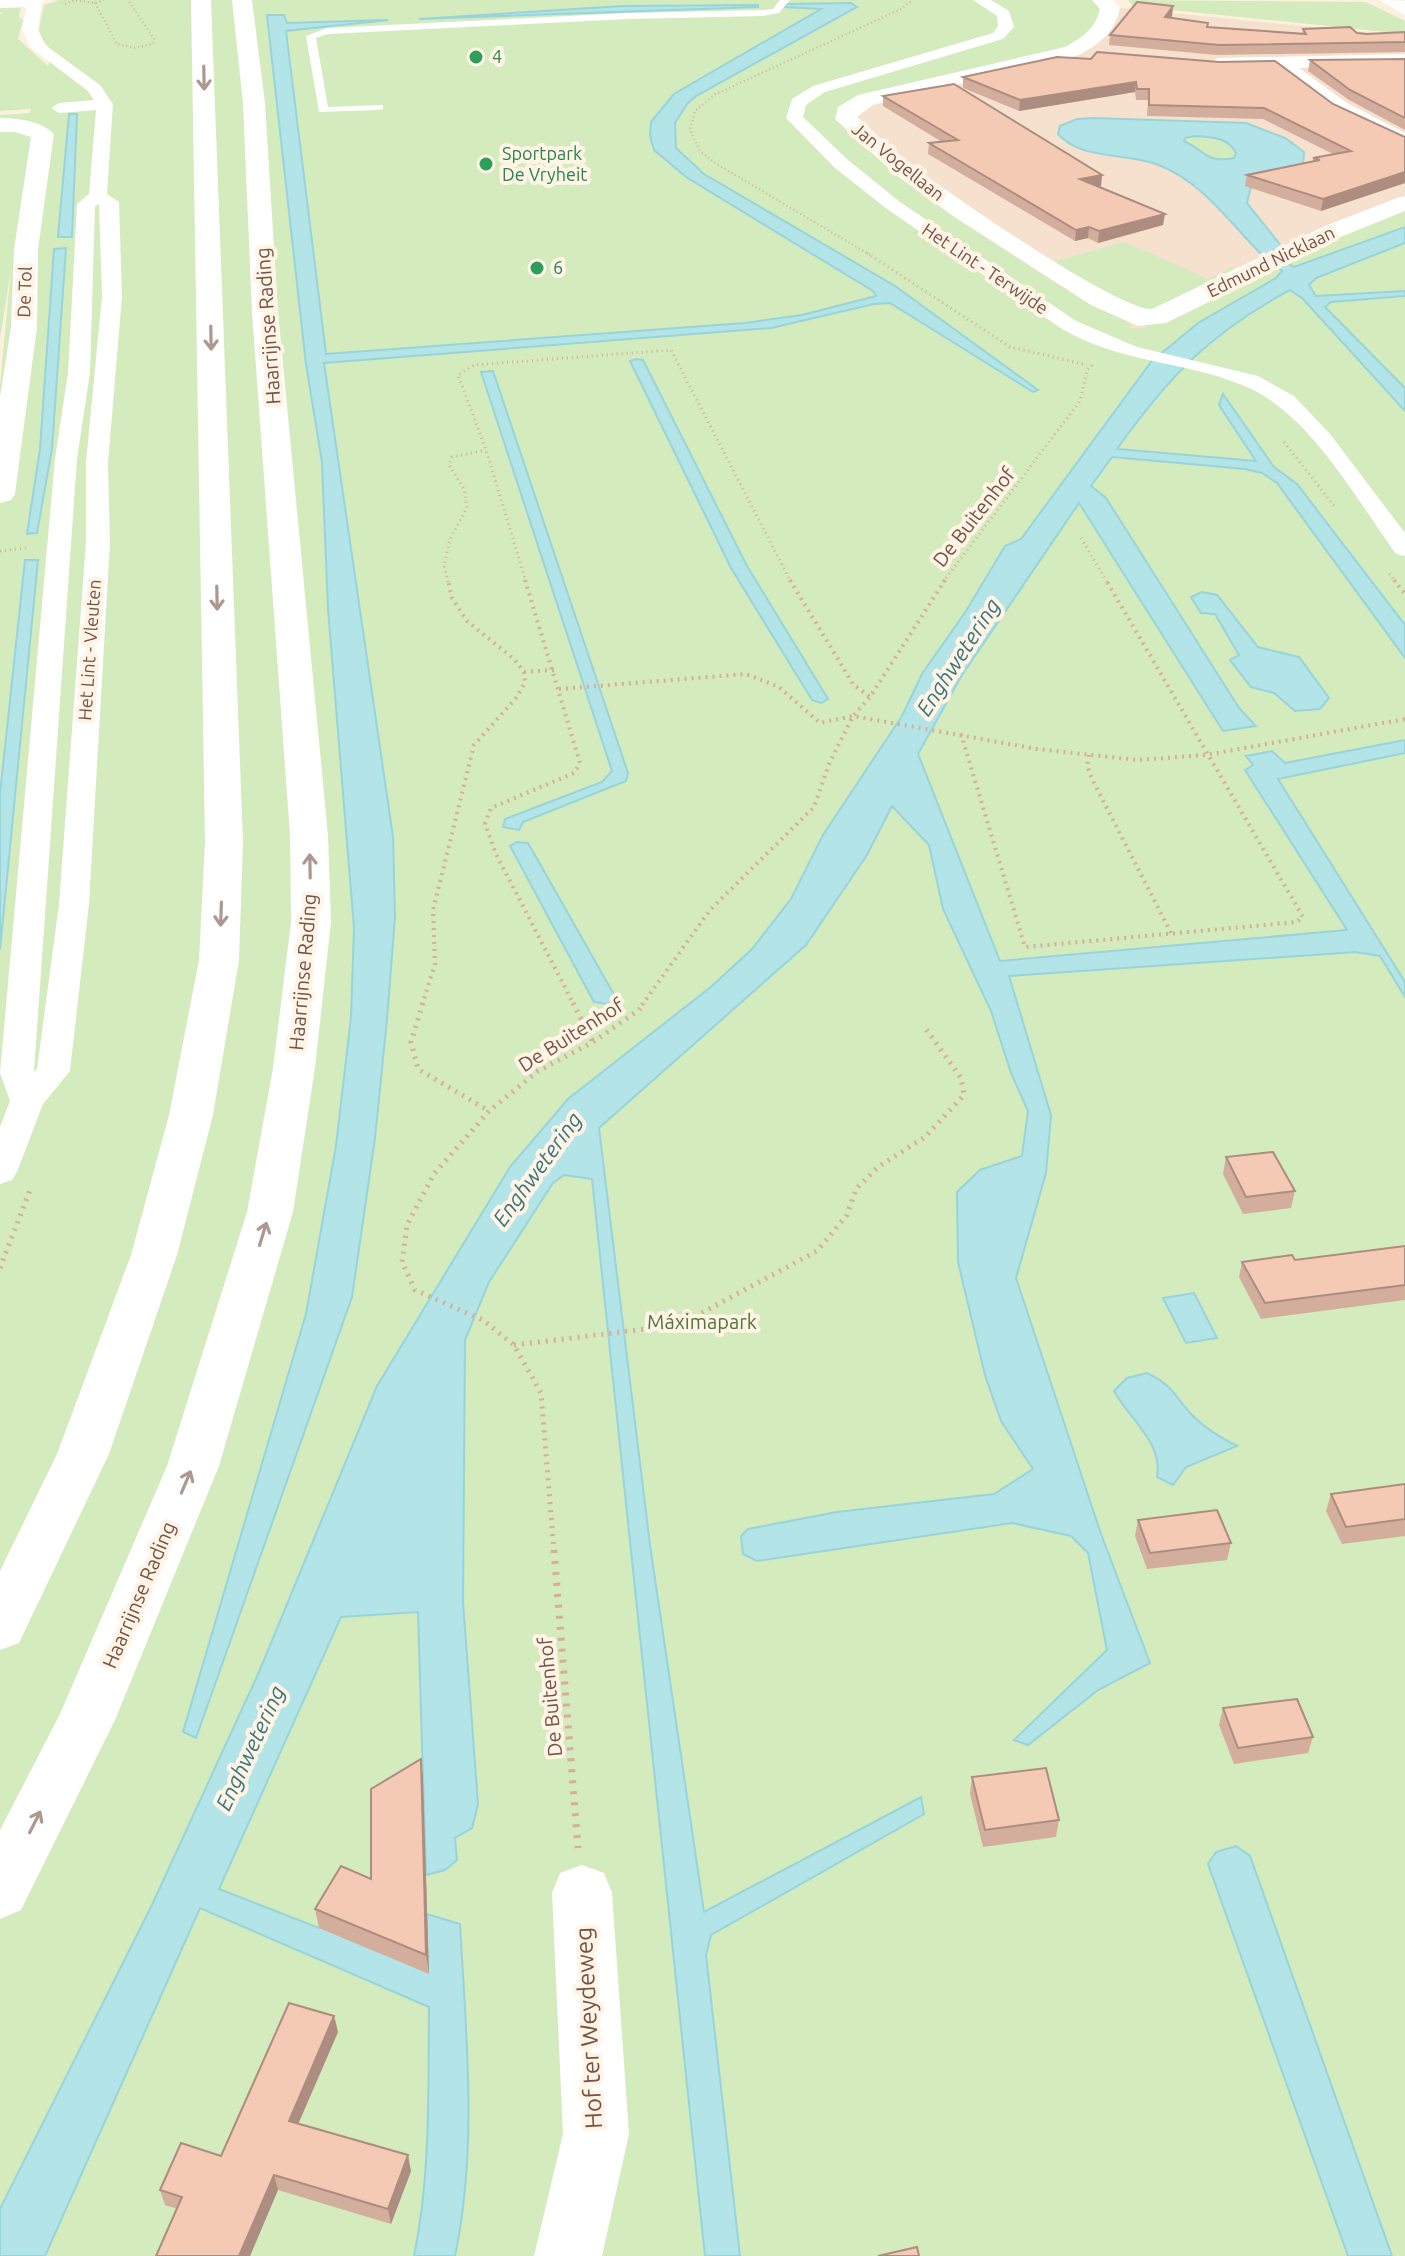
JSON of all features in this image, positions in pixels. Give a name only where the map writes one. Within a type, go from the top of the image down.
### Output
[{"type":"main road","points":[[0,1627],[83,1454],[154,1255],[191,1115],[219,960],[224,842],[201,0]]},
{"type":"main road","name":"Haarrijnse Rading","points":[[0,1891],[86,1720],[193,1466],[270,1212],[294,1068],[311,922],[309,835],[265,312],[254,103],[242,0]]},
{"type":"main road","name":"Jan Vogellaan","points":[[1102,0],[1110,8],[1102,30],[1092,41],[1072,51],[866,100],[846,112],[846,119],[904,170],[961,211],[1100,300],[1138,318]]},
{"type":"main road","points":[[1389,0],[1405,9]]},
{"type":"main road","points":[[0,2],[35,1]]},
{"type":"main road","points":[[1072,51],[1105,54]]},
{"type":"main road","points":[[1203,63],[1405,60]]},
{"type":"main road","points":[[1281,64],[1300,81],[1347,112],[1405,141]]},
{"type":"main road","name":"De Tol","points":[[0,125],[17,125],[43,134],[26,249],[24,327],[0,494]]},
{"type":"main road","name":"Edmund Nicklaan","points":[[1138,318],[1157,317],[1274,260],[1405,203]]},
{"type":"main road","name":"Hof ter Weydeweg","points":[[568,2256],[596,2134],[582,1893]]},
{"type":"street","name":"Het Lint - Terwijde","points":[[980,0],[1004,14],[1006,27],[998,36],[819,89],[798,103],[794,118],[820,146],[911,220],[1068,324],[1110,345],[1215,370],[1269,389],[1304,418],[1405,549]]},
{"type":"street","points":[[35,1],[30,29],[38,47],[94,88],[105,104],[59,108]]},
{"type":"street","name":"Het Lint - Vleuten","points":[[27,1101],[17,1073],[29,907],[66,459],[79,373],[84,298],[110,202],[98,196],[105,104]]},
{"type":"street","name":"Het Lint - Vleuten","points":[[0,1172],[27,1101],[53,1071],[74,904],[98,542],[97,463],[112,296],[97,243]]},
{"type":"street","points":[[84,298],[112,296]]},
{"type":"street","points":[[79,373],[107,372]]},
{"type":"street","points":[[59,546],[98,542]]},
{"type":"street","points":[[51,659],[88,657]]},
{"type":"street","points":[[29,907],[74,904]]},
{"type":"lane","points":[[379,107],[323,110],[311,36],[327,31],[629,16],[763,13],[776,11],[785,0]]},
{"type":"path","points":[[104,0],[95,3],[117,44],[135,48],[153,44],[154,39],[128,0]]},
{"type":"path","name":"De Buitenhof","points":[[582,1893],[541,1393],[514,1345],[483,1320],[415,1290],[402,1262],[407,1225],[434,1174],[489,1111],[538,1071],[593,1042],[639,1010],[710,910],[814,807],[829,764],[853,716],[870,697],[934,594],[1080,401],[1087,370],[1110,345]]},
{"type":"path","points":[[593,1042],[496,854],[485,824],[491,808],[574,773],[580,763],[486,450],[458,375],[474,365],[671,350],[784,570],[853,684],[870,697]]},
{"type":"path","points":[[1280,437],[1337,509]]},
{"type":"path","points":[[486,450],[452,457],[449,465],[464,489],[467,508],[450,539],[444,566],[452,598],[467,621],[515,660],[524,672],[525,682],[517,697],[474,745],[433,910],[435,964],[411,1042],[418,1069],[489,1111]]},
{"type":"path","points":[[961,734],[1025,947],[1297,922],[1303,917],[1081,538]]},
{"type":"path","points":[[1386,570],[1405,594]]},
{"type":"path","points":[[524,672],[554,670]]},
{"type":"path","points":[[559,689],[746,674],[768,678],[788,693],[799,710],[820,723],[853,716],[1037,749],[1138,760],[1206,755],[1405,719]]},
{"type":"path","points":[[1089,755],[1087,766],[1092,779],[1171,933]]},
{"type":"path","points":[[514,1345],[679,1325],[817,1251],[847,1215],[856,1189],[878,1167],[925,1137],[964,1095],[961,1078],[926,1029]]},
{"type":"shaded area","points":[[1100,6],[1405,36],[1405,207],[1145,328],[1130,328],[1131,321],[1106,312],[1047,273],[839,111]]},
{"type":"green space","name":"Máximapark","points":[[0,0],[25,5],[20,9],[19,17],[23,20],[18,39],[48,66],[54,54],[38,34],[44,5],[59,0],[1094,0],[1100,8],[1100,22],[1090,34],[1068,48],[839,111],[1047,273],[1106,312],[1131,321],[1130,328],[1145,328],[1146,322],[1272,262],[1282,270],[1277,278],[1309,285],[1316,278],[1405,243],[1405,291],[1319,296],[1331,302],[1405,297],[1405,2256],[0,2256],[0,385],[11,269],[0,339],[0,128],[26,133],[26,138],[29,121],[0,119],[0,115],[30,113],[31,109],[0,111],[0,14],[3,13],[0,12]]},
{"type":"green space","points":[[1128,0],[1366,2],[1405,21],[1405,34],[1133,6]]},
{"type":"green space","points":[[1195,136],[1224,141],[1236,153],[1234,158],[1212,158],[1184,141]]},
{"type":"green space","points":[[1405,207],[1405,227],[1294,267],[1279,259]]},
{"type":"green space","points":[[1125,242],[1208,279],[1232,267],[1235,271],[1148,315],[1049,263]]},
{"type":"water","points":[[851,3],[857,7],[696,96],[675,123],[676,148],[704,174],[895,286],[1038,390],[1033,392],[890,303],[771,328],[324,363],[393,837],[395,917],[387,1019],[375,1138],[352,1297],[196,1738],[183,1732],[306,1314],[336,1146],[351,1017],[354,928],[328,609],[322,462],[306,364],[267,15],[284,15],[287,23],[388,20],[286,31],[326,354],[745,323],[802,315],[876,296],[873,291],[686,177],[654,150],[650,136],[651,122],[674,94],[821,9],[785,7],[787,4]]},
{"type":"water","points":[[622,6],[758,7],[419,19]]},
{"type":"water","points":[[69,114],[77,114],[72,237],[58,237]]},
{"type":"water","name":"Enghwetering","points":[[1077,119],[1246,123],[1285,138],[1304,152],[1303,166],[1251,187],[1247,203],[1282,247],[1270,252],[1294,267],[1405,227],[1405,243],[1316,278],[1309,285],[1316,296],[1405,291],[1405,296],[1331,302],[1325,307],[1405,388],[1405,411],[1303,299],[1290,290],[1237,323],[1193,358],[1155,399],[1117,449],[1256,461],[1219,405],[1223,394],[1274,467],[1297,484],[1405,625],[1405,658],[1277,483],[1262,473],[1245,469],[1112,457],[1091,486],[1106,498],[1239,708],[1256,726],[1223,731],[1079,503],[962,675],[918,754],[1000,961],[1347,930],[1245,770],[1253,765],[1246,756],[1272,751],[1285,763],[1405,740],[1405,753],[1278,779],[1405,982],[1405,997],[1380,956],[1355,952],[1009,976],[1051,1115],[1046,1173],[1016,1278],[1101,1534],[1150,1663],[1098,1690],[1028,1745],[1014,1740],[1107,1650],[1088,1553],[1071,1536],[1012,1523],[757,1561],[743,1554],[741,1536],[748,1529],[837,1512],[994,1494],[1033,1469],[1001,1421],[985,1375],[958,1262],[957,1192],[980,1170],[1022,1156],[1028,1111],[1011,1073],[991,1011],[943,909],[929,845],[892,806],[867,855],[806,945],[599,1128],[650,1545],[704,1912],[921,1797],[924,1814],[711,1935],[706,1955],[740,2256],[705,2256],[592,1179],[564,1175],[553,1183],[489,1282],[465,1340],[463,1602],[478,1804],[472,1828],[455,1838],[457,1860],[445,1870],[426,1875],[418,1612],[341,1617],[219,1889],[319,1928],[427,1914],[460,1924],[468,2132],[462,2215],[455,2256],[414,2256],[426,2163],[429,2007],[200,1908],[45,2256],[0,2256],[0,2209],[152,1905],[259,1672],[377,1386],[510,1167],[568,1099],[712,986],[752,949],[791,899],[823,835],[902,716],[922,674],[966,611],[1005,546],[1021,539],[1151,362],[1198,323],[1276,278],[1282,271],[1258,251],[1199,190],[1172,171],[1144,160],[1092,152],[1068,143],[1058,134],[1060,126]],"holes":[[[1195,136],[1219,139],[1229,144],[1236,153],[1234,158],[1212,158],[1184,141]]]},
{"type":"water","points":[[66,248],[52,449],[37,533],[27,534],[40,449],[54,249]]},
{"type":"water","points":[[643,360],[747,566],[828,699],[821,703],[812,700],[731,568],[630,361]]},
{"type":"water","points":[[493,371],[628,773],[626,781],[523,822],[519,830],[503,827],[505,819],[602,782],[612,771],[481,372]]},
{"type":"water","points":[[25,560],[38,560],[0,950],[0,794]]},
{"type":"water","points":[[1202,592],[1217,595],[1258,647],[1299,657],[1329,698],[1320,709],[1295,711],[1274,693],[1251,687],[1230,660],[1239,655],[1215,614],[1201,613],[1191,597]]},
{"type":"water","points":[[517,842],[528,843],[616,998],[607,1004],[594,1002],[510,846]]},
{"type":"water","points":[[1194,1293],[1217,1338],[1186,1343],[1163,1298]]},
{"type":"water","points":[[1147,1373],[1170,1388],[1204,1426],[1237,1446],[1186,1467],[1173,1485],[1157,1477],[1158,1464],[1150,1442],[1114,1391],[1127,1378]]},
{"type":"water","points":[[1236,1846],[1250,1856],[1392,2256],[1348,2256],[1208,1864],[1216,1852]]},
{"type":"building","points":[[1137,2],[1173,6],[1165,17],[1208,23],[1207,27],[1306,34],[1303,29],[1350,27],[1357,33],[1367,34],[1405,32],[1405,42],[1219,45],[1110,35]]},
{"type":"building","points":[[1097,52],[1219,62],[1275,61],[1333,104],[1405,137],[1405,172],[1323,199],[1247,175],[1351,151],[1264,108],[1149,105],[1149,89],[1137,89],[1136,82],[1020,100],[963,77],[1057,57],[1091,59]]},
{"type":"building","points":[[1405,59],[1405,118],[1350,90],[1310,60]]},
{"type":"building","points":[[954,84],[1102,175],[1080,179],[1165,214],[1099,231],[1089,227],[1076,230],[929,143],[958,140],[883,96]]},
{"type":"building","points":[[1273,1152],[1295,1191],[1246,1197],[1226,1157]]},
{"type":"building","points":[[1405,1246],[1405,1285],[1265,1303],[1242,1262],[1292,1255],[1295,1260]]},
{"type":"building","points":[[1405,1484],[1405,1519],[1346,1527],[1331,1494]]},
{"type":"building","points":[[1217,1510],[1231,1543],[1150,1553],[1138,1520]]},
{"type":"building","points":[[1297,1699],[1313,1737],[1238,1748],[1223,1708]]},
{"type":"building","points":[[421,1759],[426,1955],[315,1909],[341,1866],[371,1879],[371,1789]]},
{"type":"building","points":[[1046,1768],[1059,1820],[985,1830],[972,1777]]},
{"type":"building","points":[[289,2003],[334,2016],[289,2121],[408,2155],[388,2209],[274,2175],[239,2256],[156,2256],[182,2197],[160,2190],[181,2143],[221,2156]]},
{"type":"building","points":[[917,2247],[919,2256],[878,2256]]},
{"type":"place","name":"4","points":[[476,57]]},
{"type":"place","name":"Sportpark De Vryheit","points":[[486,164]]},
{"type":"place","name":"6","points":[[537,268]]}]
